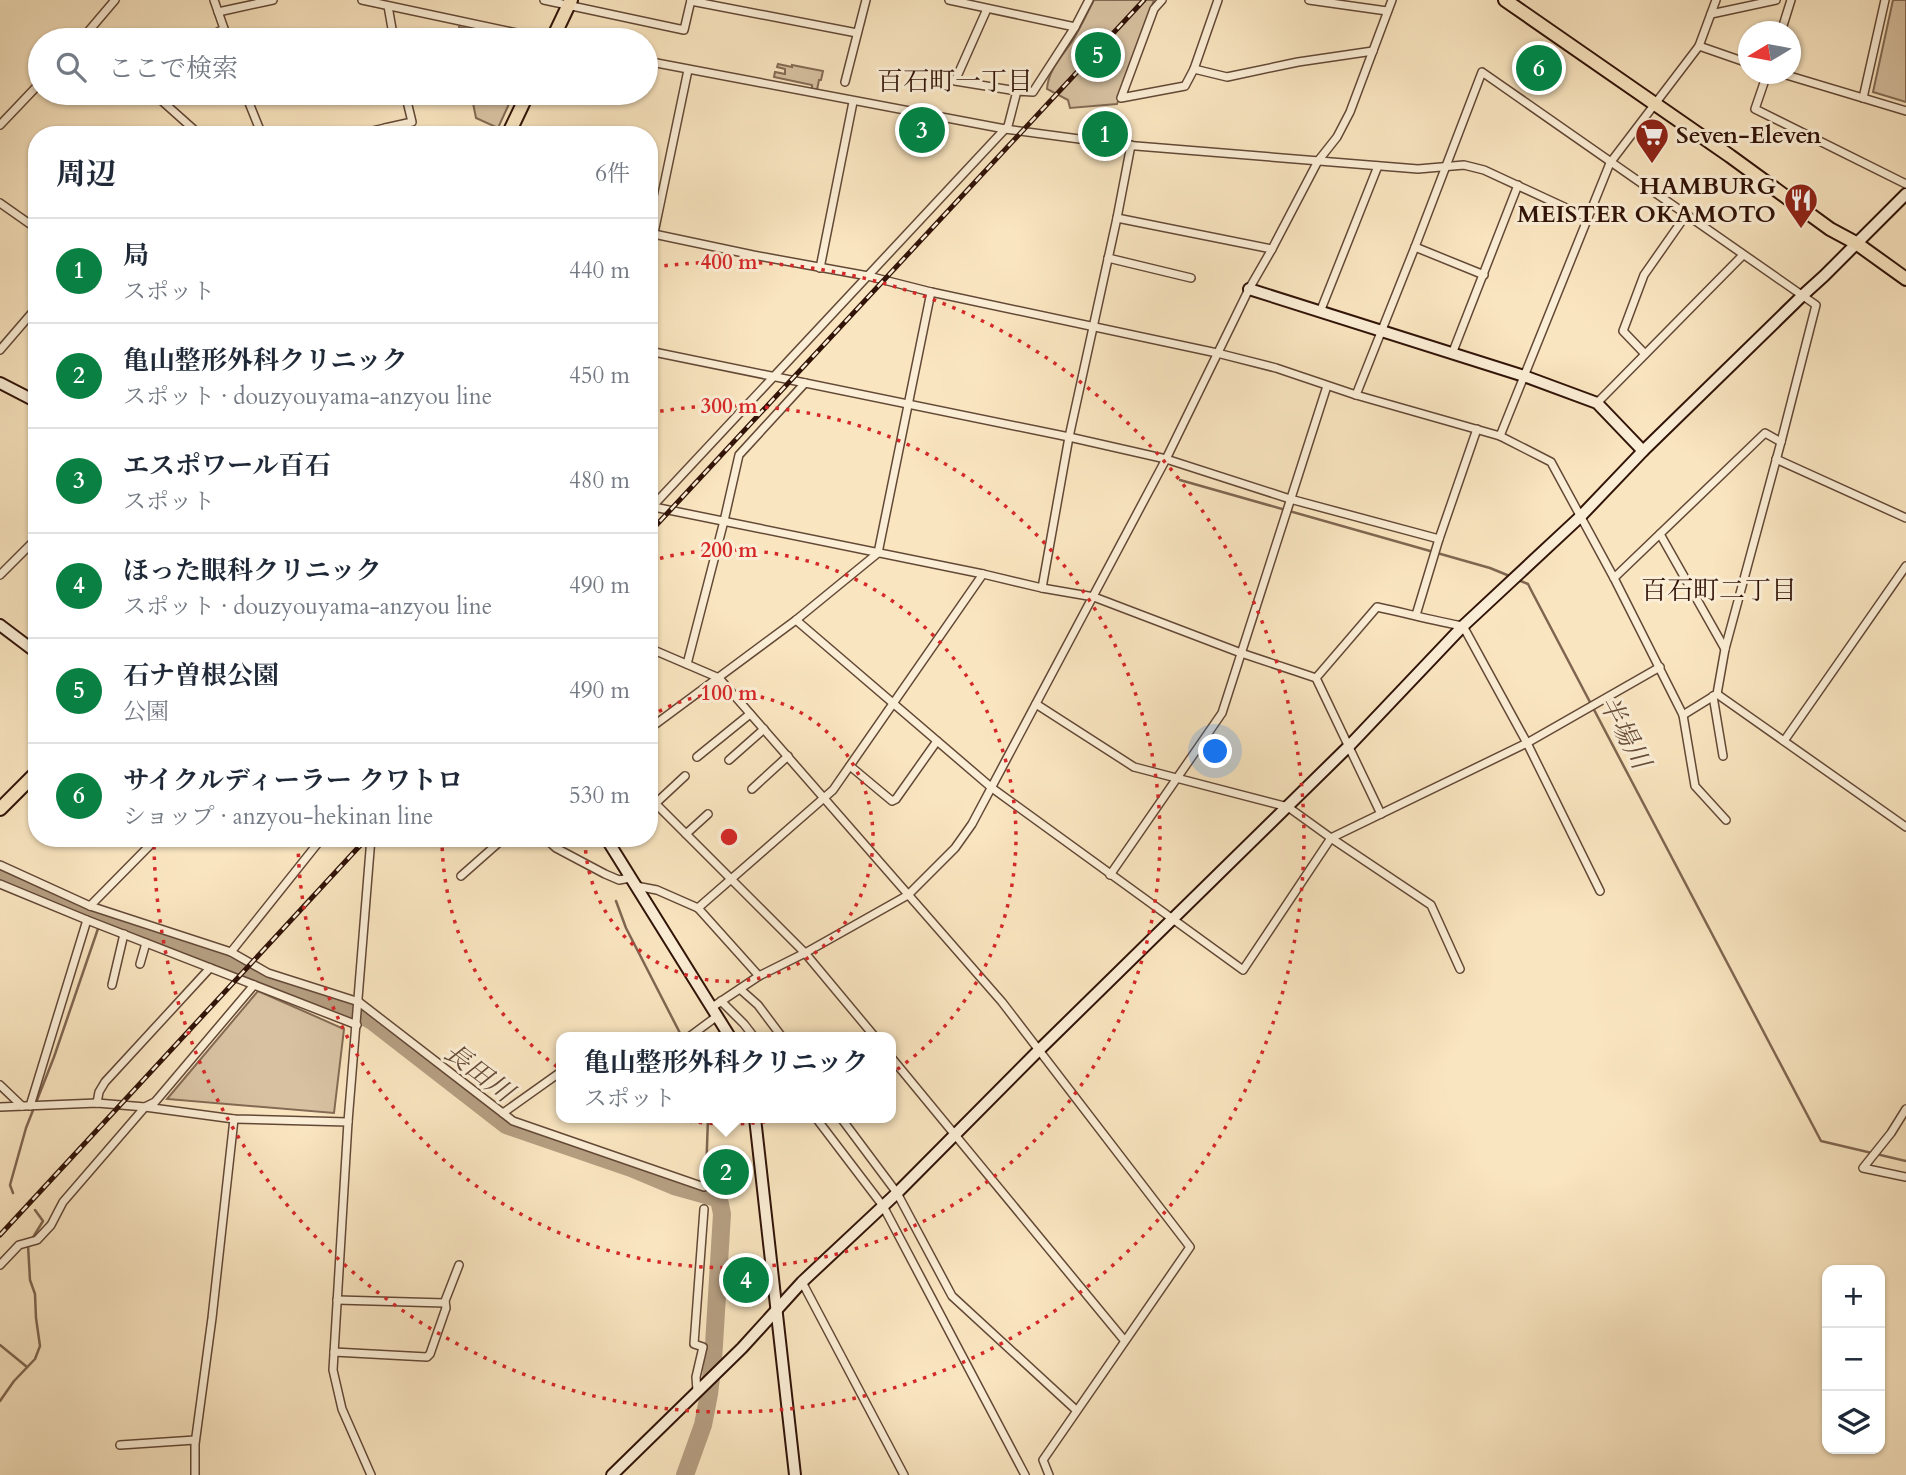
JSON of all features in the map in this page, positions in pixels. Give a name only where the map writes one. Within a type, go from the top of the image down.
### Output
[{"type":"main road","points":[[1505,0],[1830,229],[1856,243],[1906,279]]},
{"type":"main road","points":[[557,28],[570,2]]},
{"type":"main road","points":[[512,126],[522,105]]},
{"type":"main road","points":[[0,809],[28,781]]},
{"type":"street","points":[[92,28],[114,0]]},
{"type":"street","points":[[214,0],[224,28]]},
{"type":"street","points":[[218,12],[273,0]]},
{"type":"street","points":[[362,0],[493,28]]},
{"type":"street","points":[[544,0],[570,2],[684,30],[691,0],[857,33]]},
{"type":"street","points":[[845,82],[866,0]]},
{"type":"street","points":[[948,0],[1075,27]]},
{"type":"street","points":[[987,9],[955,81],[1033,92],[1075,27],[1088,0]]},
{"type":"street","points":[[1162,0],[1154,9],[1121,98],[1185,86],[1194,69],[1218,0]]},
{"type":"street","points":[[1309,0],[1387,11]]},
{"type":"street","points":[[694,1032],[714,1013],[721,1001],[759,976],[806,953],[908,895],[955,848],[992,788],[1094,597],[1166,459],[1249,289],[1318,161],[1337,137],[1350,113],[1392,0]]},
{"type":"street","points":[[1500,436],[1610,163],[1699,46],[1716,0]]},
{"type":"street","points":[[1710,13],[1776,0]]},
{"type":"street","points":[[1784,21],[1791,0]]},
{"type":"street","points":[[1863,98],[1885,0]]},
{"type":"street","points":[[388,6],[392,28]]},
{"type":"street","points":[[1699,46],[1738,59]]},
{"type":"street","points":[[1194,69],[1227,77],[1298,62],[1373,51]]},
{"type":"street","points":[[658,64],[1005,130],[1124,145],[1418,169],[1464,165],[1518,185],[1588,218]]},
{"type":"street","points":[[658,203],[688,70]]},
{"type":"street","points":[[1356,395],[1482,72],[1816,304],[1715,695],[1723,756]]},
{"type":"street","points":[[1801,79],[1906,111]]},
{"type":"street","points":[[1764,84],[1755,109],[1906,184]]},
{"type":"street","points":[[658,499],[1005,130],[1017,91]]},
{"type":"street","points":[[0,125],[28,96]]},
{"type":"street","points":[[820,268],[853,102]]},
{"type":"street","points":[[166,105],[188,126]]},
{"type":"street","points":[[250,105],[258,126]]},
{"type":"street","points":[[402,126],[412,122],[408,105]]},
{"type":"street","points":[[1042,588],[1069,438],[1131,145]]},
{"type":"street","points":[[1320,312],[1378,166]]},
{"type":"street","points":[[1452,354],[1518,185]]},
{"type":"street","points":[[612,1475],[742,1348],[802,1282],[897,1193],[1288,807],[1463,626],[1580,517],[1643,451],[1906,194]]},
{"type":"street","points":[[0,203],[28,223]]},
{"type":"street","points":[[1645,354],[1623,331],[1644,275],[1685,215]]},
{"type":"street","points":[[1117,218],[1272,249]]},
{"type":"street","points":[[658,235],[868,276],[1217,353],[1276,368],[1356,395],[1500,436],[1551,462],[1614,578],[1683,715],[1695,786],[1726,820]]},
{"type":"street","points":[[1415,247],[1484,275]]},
{"type":"street","points":[[1597,403],[1742,255]]},
{"type":"street","points":[[1108,258],[1191,278]]},
{"type":"street","points":[[1249,289],[1524,376],[1597,403],[1643,451]]},
{"type":"street","points":[[658,722],[796,620],[878,553],[931,292]]},
{"type":"street","points":[[0,350],[28,317]]},
{"type":"street","points":[[658,353],[1166,459],[1290,499],[1439,539]]},
{"type":"street","points":[[0,383],[28,397]]},
{"type":"street","points":[[687,664],[739,455],[805,383]]},
{"type":"street","points":[[1110,875],[1222,713],[1327,386]]},
{"type":"street","points":[[1416,615],[1477,429]]},
{"type":"street","points":[[1614,578],[1765,433],[1781,442]]},
{"type":"street","points":[[1776,459],[1906,518]]},
{"type":"street","points":[[658,509],[1094,597],[1241,653],[1316,678],[1381,814]]},
{"type":"street","points":[[1660,534],[1725,649]]},
{"type":"street","points":[[0,575],[28,547]]},
{"type":"street","points":[[1784,741],[1906,566]]},
{"type":"street","points":[[698,908],[833,790],[983,574]]},
{"type":"street","points":[[1316,678],[1377,607],[1463,626]]},
{"type":"street","points":[[796,620],[992,788],[1242,970],[1331,838],[1527,743],[1660,667]]},
{"type":"street","points":[[0,625],[28,646]]},
{"type":"street","points":[[1463,626],[1527,743],[1600,891]]},
{"type":"street","points":[[658,652],[719,678],[1002,1002],[1190,1247],[1043,1460],[1049,1475]]},
{"type":"street","points":[[1715,695],[1906,827]]},
{"type":"street","points":[[1683,715],[1715,695]]},
{"type":"street","points":[[1036,704],[1134,767],[1288,807],[1431,905],[1460,969]]},
{"type":"street","points":[[697,757],[750,714]]},
{"type":"street","points":[[729,760],[764,729]]},
{"type":"street","points":[[849,766],[892,801],[937,741]]},
{"type":"street","points":[[752,789],[788,756]]},
{"type":"street","points":[[658,801],[685,776]]},
{"type":"street","points":[[658,805],[806,953],[871,1032]]},
{"type":"street","points":[[686,834],[708,814]]},
{"type":"street","points":[[90,906],[148,847]]},
{"type":"street","points":[[231,951],[315,847]]},
{"type":"street","points":[[370,847],[348,1122],[332,1370],[342,1409],[370,1475]]},
{"type":"street","points":[[461,876],[494,847]]},
{"type":"street","points":[[555,847],[619,880],[657,890],[698,908],[759,976]]},
{"type":"street","points":[[611,847],[727,1032]]},
{"type":"street","points":[[0,865],[90,906],[231,951],[268,973],[359,1004],[513,1121],[704,1187]]},
{"type":"street","points":[[0,884],[210,968],[357,1022]]},
{"type":"street","points":[[26,1106],[87,920]]},
{"type":"street","points":[[112,985],[124,934]]},
{"type":"street","points":[[140,964],[146,943]]},
{"type":"street","points":[[97,1103],[105,1082],[210,968]]},
{"type":"street","points":[[0,1265],[19,1245],[37,1240],[51,1225],[63,1202],[145,1107],[155,1102],[254,985]]},
{"type":"street","points":[[740,989],[758,1005],[778,1032]]},
{"type":"street","points":[[721,1001],[750,1032]]},
{"type":"street","points":[[896,1062],[1124,1340]]},
{"type":"street","points":[[503,1113],[556,1075]]},
{"type":"street","points":[[0,1085],[26,1106]]},
{"type":"street","points":[[0,1107],[97,1103],[234,1119],[348,1122]]},
{"type":"street","points":[[1906,1109],[1863,1168],[1906,1177]]},
{"type":"street","points":[[195,1475],[195,1440],[212,1318],[234,1119]]},
{"type":"street","points":[[756,1123],[795,1475]]},
{"type":"street","points":[[820,1123],[883,1206],[1024,1475]]},
{"type":"street","points":[[846,1123],[897,1193],[951,1296],[1076,1410]]},
{"type":"street","points":[[697,1391],[696,1377],[703,1347],[694,1344],[704,1209]]},
{"type":"street","points":[[334,1352],[427,1357],[459,1265]]},
{"type":"street","points":[[802,1282],[904,1475]]},
{"type":"street","points":[[337,1300],[445,1303]]},
{"type":"street","points":[[120,1445],[195,1440]]},
{"type":"shaded area","points":[[1094,0],[1154,0],[1117,104],[1070,108],[1068,100],[1047,89],[1048,82]]},
{"type":"shaded area","points":[[1893,0],[1906,0],[1906,102],[1873,92]]},
{"type":"shaded area","points":[[778,64],[823,71],[817,90],[812,89],[812,85],[774,77],[775,72],[785,74],[785,69],[777,67]]},
{"type":"shaded area","points":[[473,105],[509,105],[499,126],[476,118]]},
{"type":"shaded area","points":[[258,991],[344,1029],[334,1113],[167,1099]]},
{"type":"waterway","name":"半場川","points":[[1180,480],[1490,568],[1512,577]]},
{"type":"waterway","name":"半場川","points":[[1518,580],[1528,584],[1821,1141],[1906,1161]]},
{"type":"waterway","name":"長田川","points":[[0,873],[102,917],[348,1007],[372,1021],[506,1125],[631,1168],[674,1186],[717,1198],[722,1214],[713,1361],[703,1425],[685,1475]]},
{"type":"waterway","points":[[616,901],[626,928],[679,1032]]},
{"type":"waterway","points":[[13,1193],[10,1185],[26,1128],[54,1057],[102,917]]},
{"type":"waterway","points":[[708,1123],[706,1175],[717,1198]]},
{"type":"waterway","points":[[32,1239],[43,1221],[35,1210]]},
{"type":"waterway","points":[[0,1401],[35,1359],[40,1346],[35,1294],[30,1280],[28,1245]]},
{"type":"waterway","points":[[0,1345],[27,1367]]},
{"type":"railway","points":[[658,523],[1144,0]]},
{"type":"railway","points":[[0,1235],[359,847]]},
{"type":"place","name":"石ナ曽根公園","points":[[1098,55]]},
{"type":"place","name":"サイクルディーラー クワトロ","points":[[1539,68]]},
{"type":"place","name":"エスポワール百石","points":[[922,130]]},
{"type":"place","name":"局","points":[[1105,134]]},
{"type":"place","name":"Seven-Eleven","points":[[1652,165]]},
{"type":"place","name":"HAMBURG MEISTER OKAMOTO","points":[[1801,230]]},
{"type":"place","name":"亀山整形外科クリニック","points":[[726,1172]]},
{"type":"place","name":"ほった眼科クリニック","points":[[746,1280]]},
{"type":"district","name":"百石町一丁目","points":[[955,81]]},
{"type":"district","name":"百石町二丁目","points":[[1719,590]]}]
